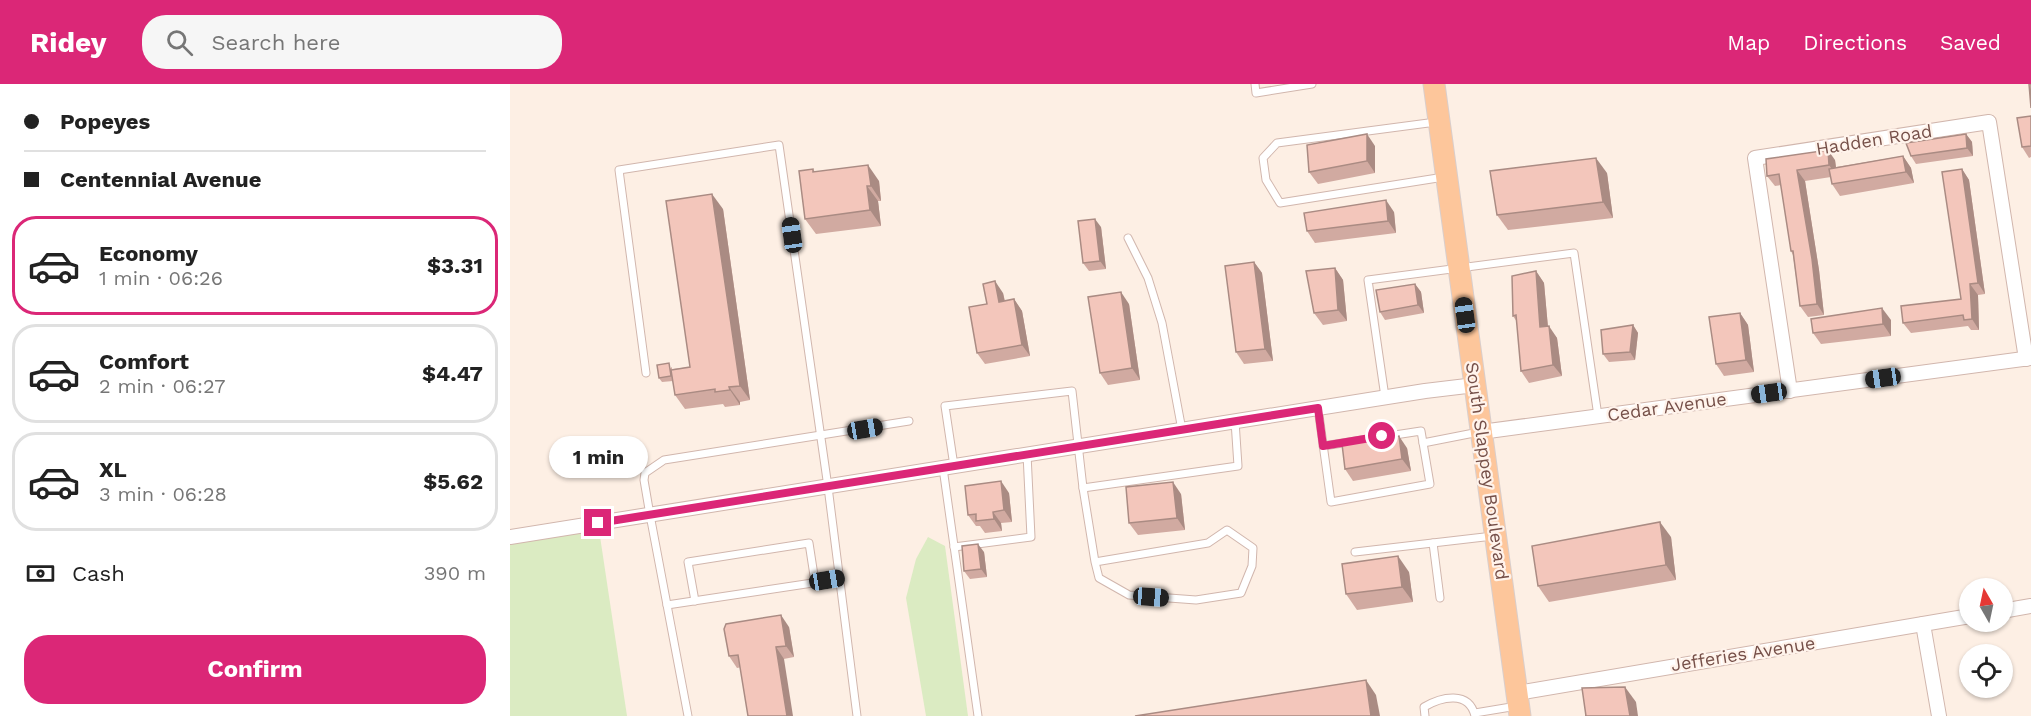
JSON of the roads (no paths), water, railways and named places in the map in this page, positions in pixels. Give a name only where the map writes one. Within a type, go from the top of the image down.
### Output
[{"type":"main road","name":"South Slappey Boulevard","points":[[1434,84],[1518,705]]},
{"type":"street","name":"Hadden Road","points":[[1790,391],[1755,158],[1989,122],[2029,359]]},
{"type":"street","name":"Cedar Avenue","points":[[1481,432],[2029,359]]},
{"type":"street","points":[[510,537],[1385,397],[1475,385]]},
{"type":"street","points":[[2013,609],[2031,606]]},
{"type":"street","name":"Jefferies Avenue","points":[[1518,705],[1959,618]]},
{"type":"street","points":[[1923,624],[1939,716]]},
{"type":"lane","points":[[1255,84],[1256,93],[1312,84]]},
{"type":"lane","points":[[1439,122],[1277,143],[1263,158],[1266,180],[1280,203],[1447,176]]},
{"type":"lane","points":[[646,373],[619,170],[779,145],[828,487],[857,716]]},
{"type":"lane","points":[[1128,238],[1148,279],[1162,323],[1182,430]]},
{"type":"lane","points":[[1385,397],[1368,280],[1574,254],[1598,416]]},
{"type":"lane","points":[[978,716],[954,547],[945,406],[1072,391],[1083,488],[1095,562],[1099,578],[1129,595],[1196,600],[1241,593],[1252,566],[1253,548],[1227,530],[1208,543],[1095,562]]},
{"type":"lane","points":[[1318,408],[1330,502],[1430,484],[1420,431],[1323,446]]},
{"type":"lane","points":[[688,716],[650,515],[644,480],[645,473],[664,460],[820,437],[909,421]]},
{"type":"lane","points":[[1083,488],[1238,466],[1235,421]]},
{"type":"lane","points":[[1423,443],[1481,432]]},
{"type":"lane","points":[[954,547],[1031,537],[1028,454]]},
{"type":"lane","points":[[1355,552],[1495,536]]},
{"type":"lane","points":[[695,601],[688,562],[787,546],[809,543],[815,582]]},
{"type":"lane","points":[[1433,543],[1440,598]]},
{"type":"lane","points":[[667,605],[839,579]]},
{"type":"lane","points":[[1425,716],[1424,707],[1434,701],[1456,697],[1469,704],[1475,715],[1518,705]]}]
